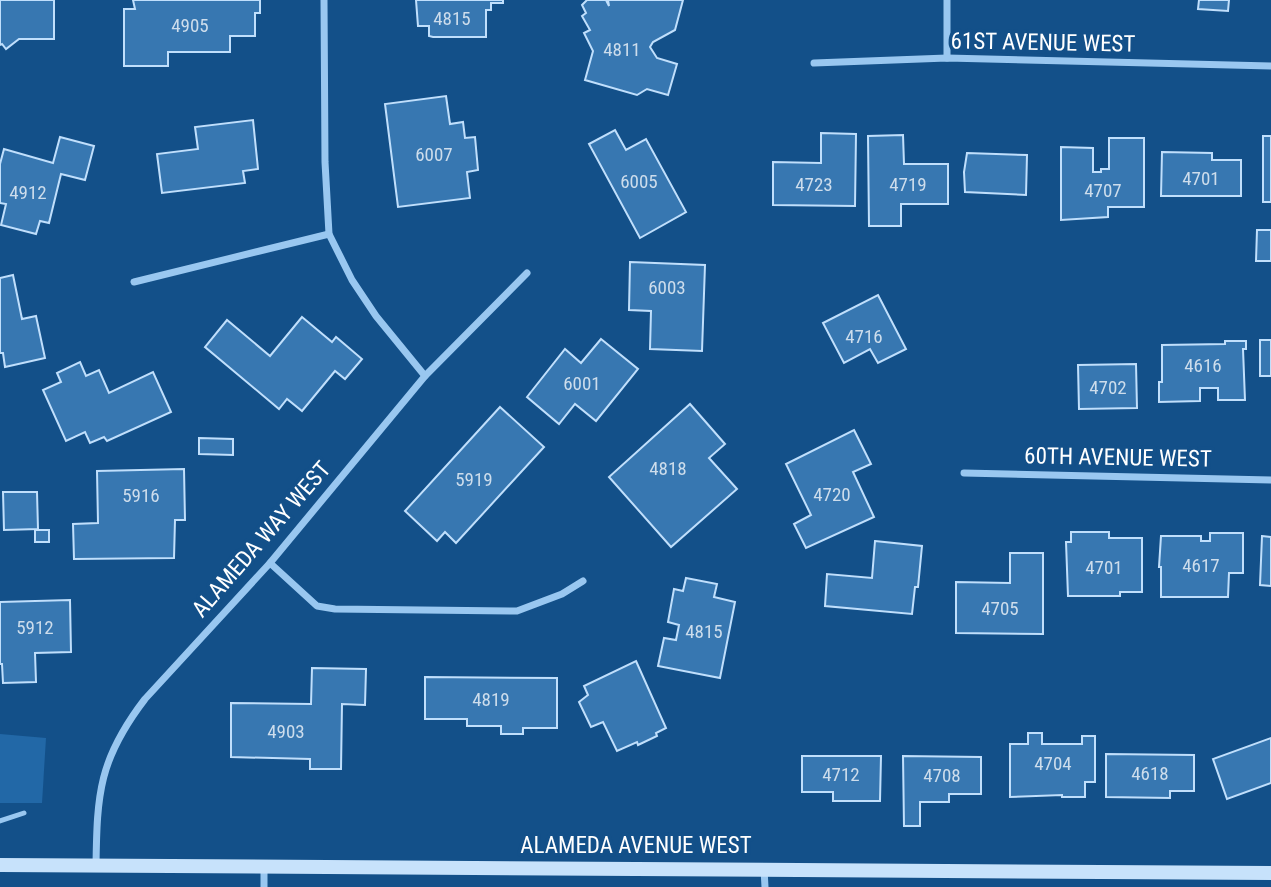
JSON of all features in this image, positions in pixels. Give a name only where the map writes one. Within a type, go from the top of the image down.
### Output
[{"type":"street","points":[[324,0],[325,163],[329,234],[364,298],[425,376]]},
{"type":"street","points":[[947,0],[947,58]]},
{"type":"street","name":"61ST AVENUE WEST","points":[[814,63],[947,58],[1271,66]]},
{"type":"street","points":[[134,282],[329,234]]},
{"type":"street","name":"ALAMEDA WAY WEST","points":[[96,866],[97,809],[102,779],[112,750],[126,723],[270,563],[425,376],[527,273]]},
{"type":"street","name":"60TH AVENUE WEST","points":[[964,473],[1271,480]]},
{"type":"street","points":[[270,563],[317,606],[335,609],[517,611],[562,594],[583,581]]},
{"type":"street","name":"ALAMEDA AVENUE WEST","points":[[0,865],[1271,873]]},
{"type":"street","points":[[264,866],[264,887]]},
{"type":"street","points":[[764,868],[765,887]]},
{"type":"lane","points":[[0,821],[24,813]]},
{"type":"shaded area","points":[[0,734],[46,738],[42,803],[0,803]]},
{"type":"building","points":[[0,0],[54,0],[54,39],[19,39],[6,49],[0,45]]},
{"type":"building","points":[[133,0],[260,0],[260,13],[255,13],[255,36],[230,36],[230,52],[168,52],[168,66],[124,66],[124,9],[135,9]]},
{"type":"building","points":[[416,0],[503,0],[503,3],[491,3],[491,10],[486,10],[486,37],[433,37],[429,36],[429,26],[418,26]]},
{"type":"building","points":[[587,0],[606,0],[609,6],[608,0],[683,0],[675,30],[653,42],[650,47],[657,58],[677,64],[668,95],[647,89],[637,95],[585,80],[593,51],[584,33],[590,30],[582,16],[586,13],[582,5]]},
{"type":"building","points":[[1199,0],[1229,0],[1228,11],[1198,9]]},
{"type":"building","points":[[446,96],[450,124],[463,122],[465,138],[475,137],[478,170],[467,172],[470,198],[398,207],[385,104]]},
{"type":"building","points":[[253,120],[258,169],[243,171],[245,183],[162,193],[157,154],[198,149],[195,127]]},
{"type":"building","points":[[615,130],[626,150],[646,139],[686,212],[640,238],[589,144]]},
{"type":"building","points":[[821,133],[856,134],[855,206],[773,205],[773,162],[821,163]]},
{"type":"building","points":[[903,135],[904,164],[948,164],[948,204],[901,204],[901,226],[869,226],[868,136]]},
{"type":"building","points":[[1263,136],[1271,136],[1271,202],[1263,202]]},
{"type":"building","points":[[60,137],[94,146],[85,180],[61,174],[49,223],[40,221],[36,234],[1,225],[6,204],[0,203],[0,164],[4,149],[53,163]]},
{"type":"building","points":[[1109,138],[1144,138],[1144,207],[1108,207],[1108,217],[1061,220],[1061,147],[1093,148],[1093,172],[1101,172],[1101,169],[1109,169]]},
{"type":"building","points":[[1162,152],[1212,153],[1212,160],[1241,160],[1241,196],[1161,196]]},
{"type":"building","points":[[967,153],[1027,155],[1026,195],[965,192]]},
{"type":"building","points":[[1257,230],[1271,230],[1271,261],[1256,261]]},
{"type":"building","points":[[630,262],[705,265],[702,351],[650,349],[651,311],[629,310]]},
{"type":"building","points":[[13,275],[22,319],[36,316],[45,358],[5,367],[3,353],[0,353],[0,278]]},
{"type":"building","points":[[878,295],[906,349],[878,363],[870,349],[844,363],[823,323]]},
{"type":"building","points":[[302,317],[332,342],[336,337],[362,359],[345,379],[335,371],[302,411],[287,399],[279,409],[205,347],[227,320],[270,356]]},
{"type":"building","points":[[601,339],[638,369],[596,421],[575,404],[559,424],[527,397],[565,349],[581,363]]},
{"type":"building","points":[[1260,340],[1271,340],[1271,376],[1260,376]]},
{"type":"building","points":[[1225,341],[1246,341],[1246,349],[1243,349],[1245,400],[1218,400],[1218,388],[1200,388],[1200,401],[1159,402],[1162,345],[1225,344]]},
{"type":"building","points":[[80,362],[86,376],[99,370],[109,393],[153,372],[171,412],[107,441],[104,437],[90,443],[85,432],[66,441],[43,390],[61,382],[57,373]]},
{"type":"building","points":[[1136,364],[1137,408],[1079,409],[1078,365]]},
{"type":"building","points":[[690,404],[725,444],[709,458],[737,489],[671,547],[609,477]]},
{"type":"building","points":[[500,407],[544,447],[456,543],[445,532],[437,541],[405,511]]},
{"type":"building","points":[[854,430],[871,464],[853,472],[874,517],[806,548],[794,524],[811,515],[786,464]]},
{"type":"building","points":[[199,438],[233,439],[233,455],[199,454]]},
{"type":"building","points":[[184,469],[185,520],[175,520],[174,558],[74,559],[73,524],[98,523],[97,471]]},
{"type":"building","points":[[3,492],[37,492],[38,529],[4,530]]},
{"type":"building","points":[[35,530],[49,530],[49,542],[35,542]]},
{"type":"building","points":[[1071,532],[1109,532],[1109,538],[1142,538],[1142,592],[1120,592],[1120,596],[1068,596],[1066,542],[1071,542]]},
{"type":"building","points":[[1210,533],[1243,533],[1243,573],[1229,573],[1228,597],[1161,597],[1161,536],[1201,536],[1201,541],[1210,541]]},
{"type":"building","points":[[1262,536],[1271,537],[1271,586],[1260,585]]},
{"type":"building","points":[[875,541],[922,546],[912,614],[825,606],[827,574],[872,578]]},
{"type":"building","points":[[1010,553],[1043,553],[1043,634],[956,633],[956,582],[1010,583]]},
{"type":"building","points":[[686,578],[717,584],[714,597],[735,602],[720,678],[658,666],[664,638],[676,640],[679,625],[668,622],[674,589],[683,591]]},
{"type":"building","points":[[70,600],[71,652],[35,653],[36,682],[3,683],[0,664],[0,602]]},
{"type":"building","points":[[636,661],[666,728],[656,733],[657,736],[638,745],[637,742],[617,751],[603,722],[591,727],[579,702],[588,695],[584,686]]},
{"type":"building","points":[[312,668],[366,669],[365,705],[342,704],[341,769],[310,769],[310,759],[231,757],[231,703],[311,704]]},
{"type":"building","points":[[425,677],[557,678],[557,728],[523,728],[523,734],[501,734],[501,726],[467,726],[467,719],[425,719]]},
{"type":"building","points":[[1028,733],[1042,733],[1042,744],[1082,744],[1082,736],[1095,736],[1095,782],[1085,782],[1085,797],[1010,797],[1010,744],[1028,744]]},
{"type":"building","points":[[1271,738],[1271,783],[1227,799],[1213,759]]},
{"type":"building","points":[[1106,754],[1194,755],[1194,791],[1170,791],[1170,798],[1106,797]]},
{"type":"building","points":[[802,756],[881,756],[880,801],[833,801],[833,792],[802,792]]},
{"type":"building","points":[[903,756],[981,757],[981,794],[949,794],[949,802],[920,802],[920,826],[904,826]]}]
